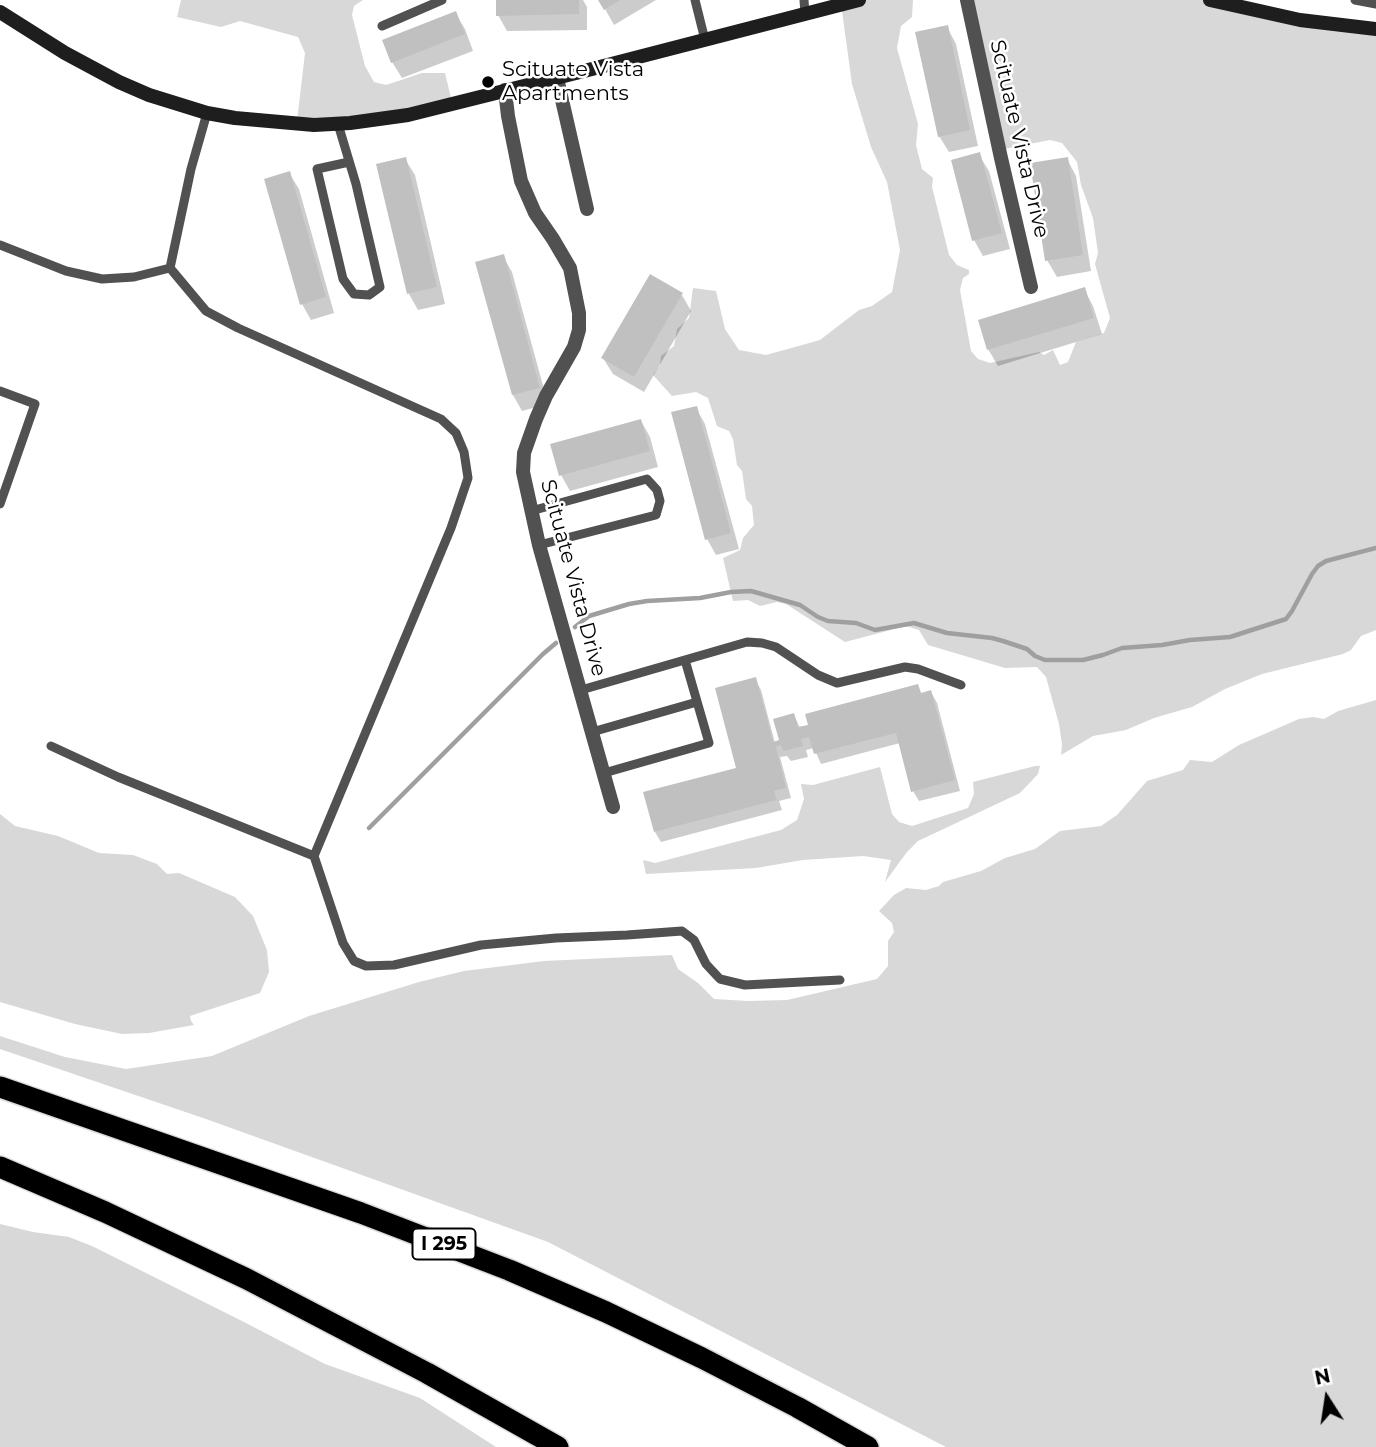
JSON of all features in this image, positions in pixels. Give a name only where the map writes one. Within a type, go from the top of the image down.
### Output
[{"type":"highway","name":"I 295","points":[[0,1087],[311,1195],[473,1255],[606,1312],[702,1358],[868,1447]]},
{"type":"highway","points":[[0,1167],[153,1234],[293,1303],[427,1373],[558,1447]]},
{"type":"main road","points":[[0,12],[65,53],[119,82],[172,103],[235,118],[314,125],[408,115],[705,40],[804,7],[859,0]]},
{"type":"main road","points":[[1211,0],[1300,20],[1376,29]]},
{"type":"street","name":"Scituate Vista Drive","points":[[967,0],[1000,158],[1031,287]]},
{"type":"street","points":[[557,78],[587,209]]},
{"type":"street","name":"Scituate Vista Drive","points":[[505,90],[522,181],[535,213],[570,268],[579,313],[579,330],[574,347],[536,419],[524,453],[523,472],[540,545],[613,807]]},
{"type":"lane","points":[[382,26],[442,0]]},
{"type":"lane","points":[[695,0],[705,40]]},
{"type":"lane","points":[[1355,0],[1376,4]]},
{"type":"lane","points":[[170,268],[191,169],[207,113]]},
{"type":"lane","points":[[338,124],[349,162],[380,287],[369,295],[354,294],[343,279],[317,169],[349,162]]},
{"type":"lane","points":[[0,245],[66,271],[102,279],[134,277],[170,268]]},
{"type":"lane","points":[[170,268],[206,310],[238,328],[441,418],[456,433],[464,452],[468,478],[451,528],[314,856],[343,943],[354,961],[366,966],[394,965],[494,944],[682,931],[694,940],[706,964],[720,979],[745,985],[840,980]]},
{"type":"lane","points":[[0,391],[35,404],[0,504]]},
{"type":"lane","points":[[531,510],[647,480],[657,490],[660,501],[656,515],[540,545]]},
{"type":"lane","points":[[581,690],[747,642],[776,647],[818,675],[837,683],[905,667],[961,685]]},
{"type":"lane","points":[[604,773],[709,743],[685,660]]},
{"type":"lane","points":[[592,732],[697,702]]},
{"type":"lane","points":[[51,746],[118,777],[314,856]]},
{"type":"shaded area","points":[[181,0],[363,0],[354,6],[352,15],[365,66],[374,82],[386,85],[422,73],[445,73],[452,102],[412,113],[297,121],[305,53],[298,37],[240,21],[221,27],[177,17]]},
{"type":"shaded area","points":[[853,0],[913,0],[912,17],[901,26],[897,48],[918,124],[916,145],[922,169],[933,178],[932,187],[949,255],[957,265],[969,270],[969,274],[963,278],[960,290],[971,351],[978,359],[990,363],[1039,352],[1044,355],[1053,350],[1060,365],[1068,362],[1076,342],[1104,333],[1110,318],[1095,264],[1098,253],[1093,218],[1081,185],[1077,162],[1062,143],[1050,140],[999,150],[967,0],[1213,0],[1376,27],[1376,630],[1361,636],[1351,650],[1262,674],[1225,689],[1192,707],[1154,718],[1126,730],[1093,736],[1061,755],[1059,724],[1046,677],[1037,667],[1005,668],[928,645],[919,630],[906,626],[845,642],[786,604],[777,602],[760,606],[748,600],[733,601],[723,558],[740,550],[743,538],[754,525],[752,506],[746,499],[733,439],[729,431],[717,426],[708,398],[696,392],[672,396],[653,375],[660,365],[661,356],[674,346],[677,329],[689,318],[693,288],[716,291],[725,329],[739,350],[766,355],[820,340],[859,310],[872,306],[892,292],[900,250],[887,182],[871,147],[852,84],[841,4]]},
{"type":"shaded area","points":[[1376,700],[1376,1447],[946,1447],[548,1242],[206,1119],[0,1049],[0,1036],[65,1057],[126,1069],[212,1056],[309,1016],[419,982],[464,971],[544,961],[672,955],[678,969],[714,999],[748,1001],[787,1000],[877,979],[888,966],[888,941],[894,932],[892,923],[879,911],[894,895],[906,888],[926,890],[939,886],[943,882],[981,871],[1005,858],[1035,849],[1060,831],[1101,826],[1117,815],[1147,781],[1183,770],[1190,760],[1212,762],[1239,745],[1299,719],[1324,719],[1338,711]]},
{"type":"shaded area","points":[[1040,766],[1038,774],[1020,793],[918,841],[885,882],[891,860],[863,856],[803,860],[756,868],[646,874],[643,860],[655,863],[781,830],[797,820],[804,799],[801,784],[813,785],[880,767],[892,814],[899,822],[912,826],[968,808],[974,794],[973,782]]},
{"type":"shaded area","points":[[0,814],[15,826],[58,836],[99,853],[133,855],[157,864],[167,874],[179,873],[235,897],[253,916],[267,950],[269,972],[260,993],[190,1016],[194,1025],[149,1033],[122,1034],[75,1024],[0,1002]]},
{"type":"shaded area","points":[[0,1224],[69,1237],[92,1246],[325,1364],[420,1398],[496,1447],[0,1447]]},
{"type":"building","points":[[496,0],[579,0],[579,14],[496,16]]},
{"type":"building","points":[[598,0],[620,0],[604,10]]},
{"type":"building","points":[[456,11],[465,34],[391,63],[382,40]]},
{"type":"building","points":[[948,25],[970,130],[938,137],[915,32]]},
{"type":"building","points":[[980,152],[1002,233],[972,241],[951,160]]},
{"type":"building","points":[[406,157],[437,287],[407,294],[376,164]]},
{"type":"building","points":[[1068,157],[1083,255],[1045,261],[1030,163]]},
{"type":"building","points":[[290,171],[326,297],[300,305],[264,179]]},
{"type":"building","points":[[504,254],[540,388],[512,395],[475,262]]},
{"type":"building","points":[[650,274],[683,293],[634,377],[601,358]]},
{"type":"building","points":[[1085,287],[1094,318],[987,350],[978,320]]},
{"type":"building","points":[[697,406],[731,533],[705,540],[671,412]]},
{"type":"building","points":[[641,419],[650,451],[559,476],[550,444]]},
{"type":"building","points":[[756,677],[773,742],[779,740],[773,719],[794,713],[798,727],[808,725],[805,714],[918,684],[921,693],[931,690],[955,780],[911,792],[896,733],[814,754],[809,737],[801,739],[803,746],[783,751],[781,745],[776,747],[786,788],[774,791],[777,800],[654,832],[643,792],[736,768],[715,688]]},
{"type":"waterway","points":[[575,627],[589,616],[629,604],[751,591],[800,605],[828,621],[856,623],[875,630],[914,623],[947,633],[1003,641],[1027,649],[1045,660],[1083,660],[1122,648],[1230,637],[1286,619],[1318,566],[1326,561],[1376,548]]},
{"type":"waterway","points":[[369,828],[556,643]]},
{"type":"place","name":"Scituate Vista Apartments","points":[[488,82]]}]
